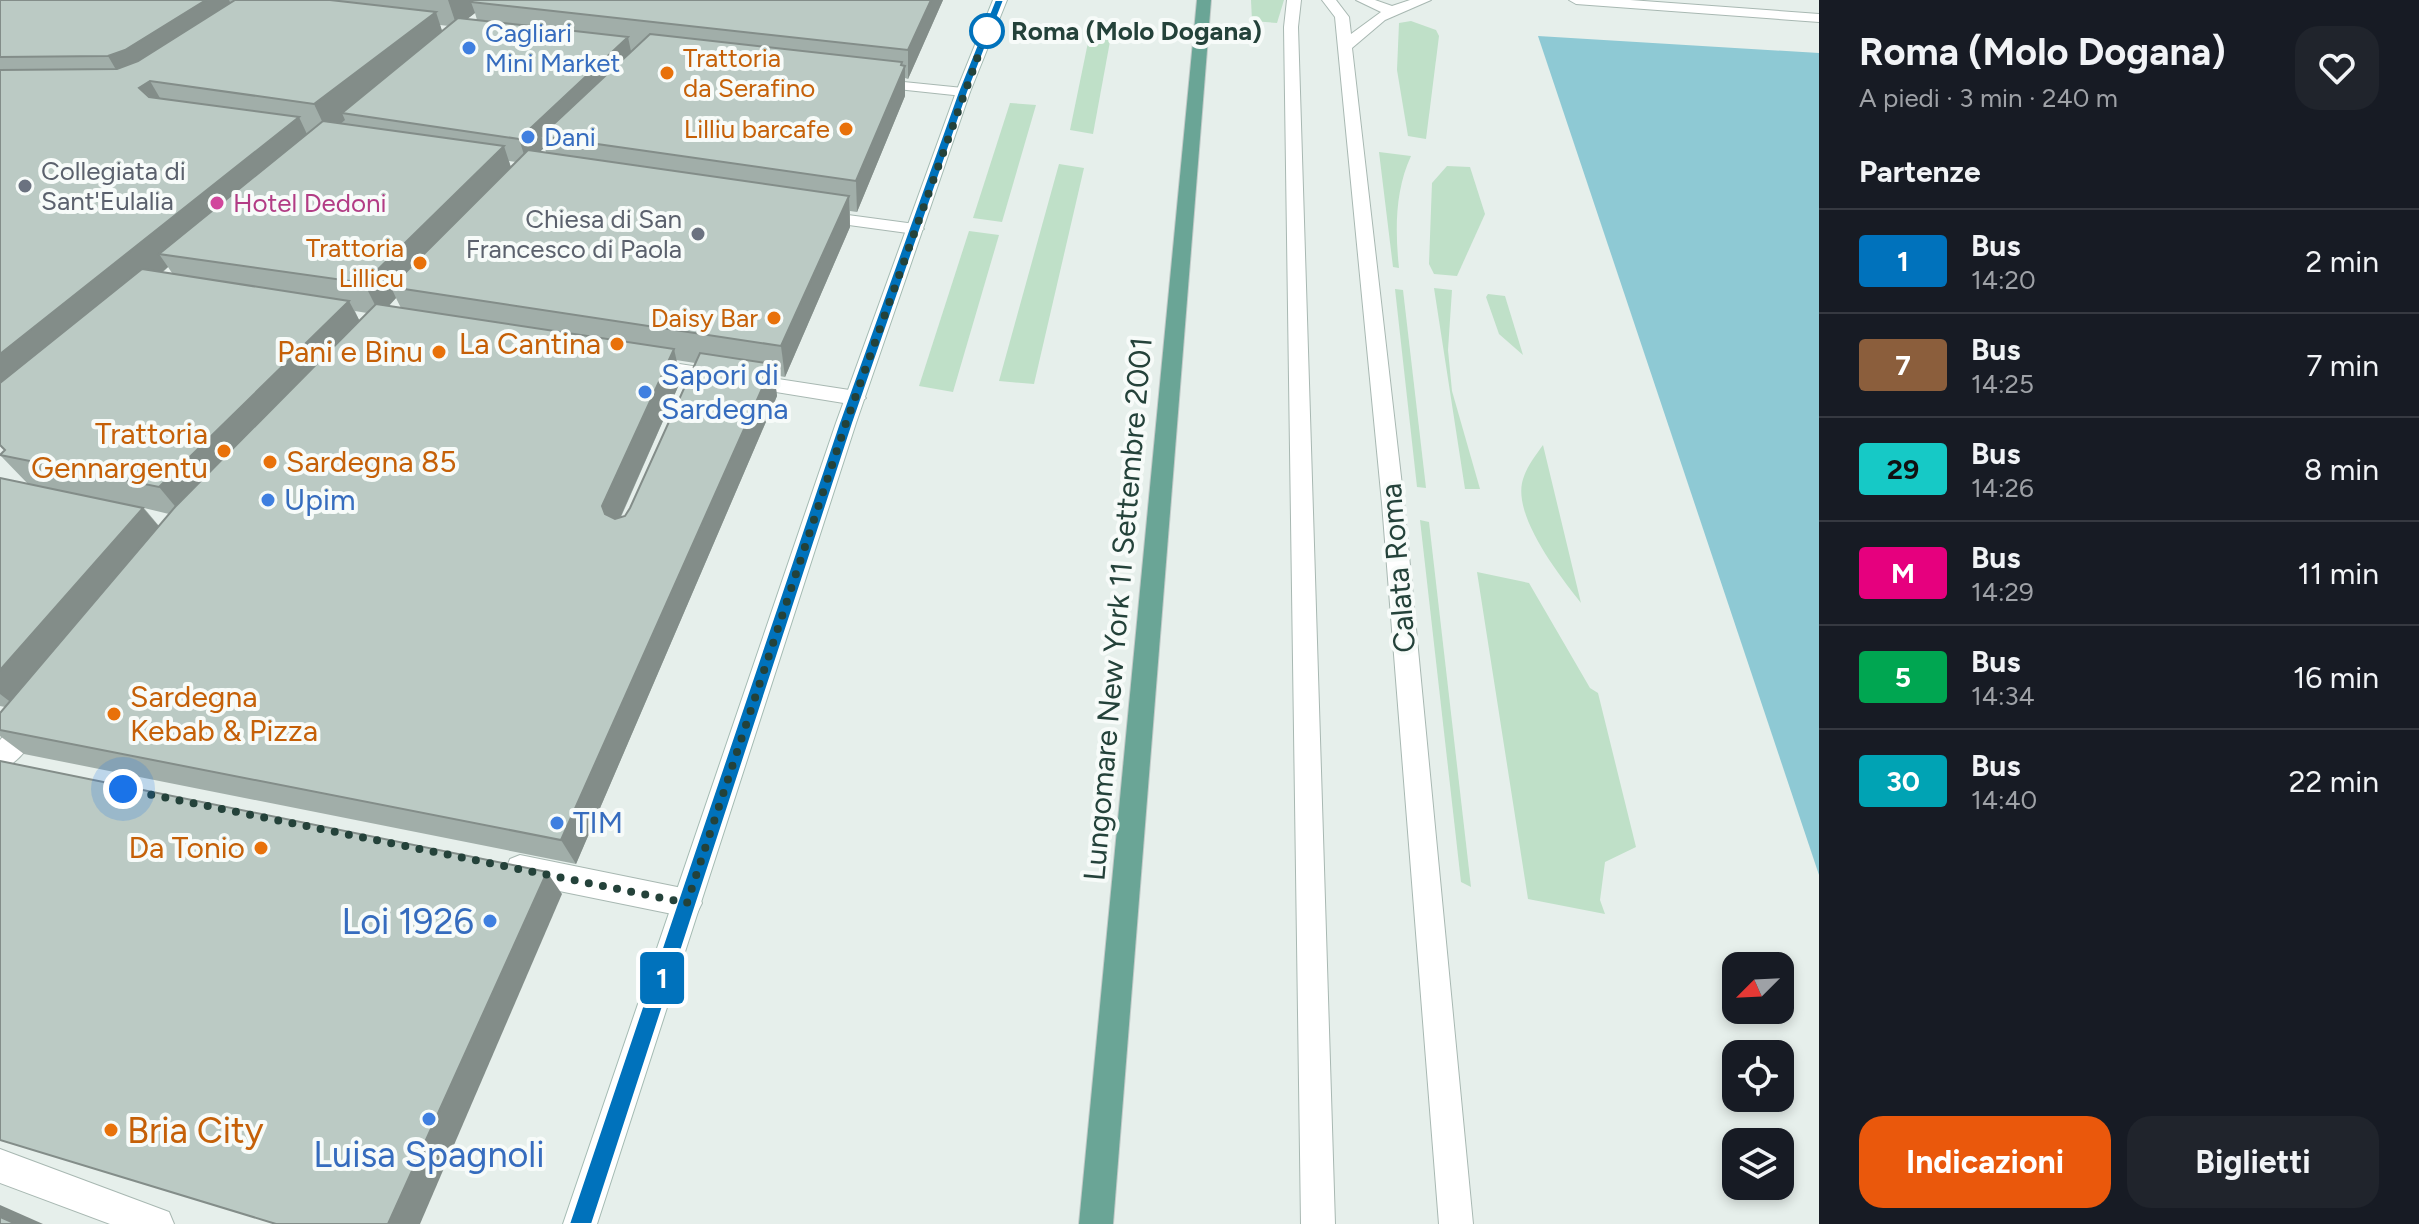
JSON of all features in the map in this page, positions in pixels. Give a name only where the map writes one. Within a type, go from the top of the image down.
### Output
[{"type":"main road","points":[[580,1224],[856,398],[963,92],[1000,0]]},
{"type":"main road","name":"Lungomare New York 11 Settembre 2001","points":[[1096,1224],[1204,0]]},
{"type":"main road","points":[[1294,0],[1291,27],[1318,1224]]},
{"type":"main road","name":"Calata Roma","points":[[1329,0],[1342,17],[1393,503],[1456,1224]]},
{"type":"main road","points":[[1363,0],[1389,10]]},
{"type":"main road","points":[[1345,48],[1366,25],[1389,10],[1424,0]]},
{"type":"main road","points":[[1576,0],[1819,18]]},
{"type":"main road","points":[[852,80],[963,92]]},
{"type":"main road","points":[[794,212],[915,229]]},
{"type":"main road","points":[[620,361],[694,380],[856,398]]},
{"type":"main road","points":[[31,770],[0,761],[40,711]]},
{"type":"main road","points":[[492,864],[687,903]]},
{"type":"main road","points":[[0,1166],[157,1224]]},
{"type":"green space","points":[[1251,0],[1284,0],[1277,23],[1252,21]]},
{"type":"green space","points":[[1411,21],[1436,30],[1439,36],[1426,139],[1408,136],[1397,70],[1399,23]]},
{"type":"green space","points":[[1092,23],[1113,25],[1093,134],[1070,130]]},
{"type":"green space","points":[[1010,103],[1036,105],[1002,222],[973,218]]},
{"type":"green space","points":[[1379,152],[1411,156],[1402,183],[1398,211],[1399,268],[1393,267]]},
{"type":"green space","points":[[1059,164],[1084,168],[1034,384],[999,381]]},
{"type":"green space","points":[[1447,166],[1470,167],[1485,214],[1457,276],[1434,274],[1429,264],[1432,183]]},
{"type":"green space","points":[[969,231],[999,235],[953,392],[919,386]]},
{"type":"green space","points":[[1434,288],[1452,290],[1448,350],[1452,391],[1480,489],[1465,489]]},
{"type":"green space","points":[[1395,289],[1403,290],[1426,488],[1417,487]]},
{"type":"green space","points":[[1488,294],[1505,296],[1523,355],[1499,334],[1486,297]]},
{"type":"green space","points":[[1543,445],[1581,603],[1541,546],[1525,513],[1522,483]]},
{"type":"green space","points":[[1420,520],[1429,522],[1471,887],[1461,882]]},
{"type":"green space","points":[[1477,572],[1529,583],[1590,688],[1598,693],[1636,847],[1605,862],[1600,900],[1605,914],[1528,899]]},
{"type":"water","points":[[1538,36],[1819,53],[1819,875]]},
{"type":"building","points":[[0,0],[206,0],[125,50],[108,56],[0,57]]},
{"type":"building","points":[[235,0],[330,0],[436,12],[314,104],[150,81],[139,88],[149,97],[299,117],[0,354],[0,70],[117,69],[138,61]]},
{"type":"building","points":[[931,0],[908,50],[471,2]]},
{"type":"building","points":[[458,18],[628,37],[519,139],[342,113]]},
{"type":"building","points":[[650,34],[902,62],[901,65],[905,66],[856,181],[541,136]]},
{"type":"building","points":[[323,121],[504,146],[364,283],[159,254]]},
{"type":"building","points":[[528,150],[849,196],[781,346],[391,287]]},
{"type":"building","points":[[142,269],[349,301],[159,487],[0,455],[5,450],[0,445],[0,383]]},
{"type":"building","points":[[376,304],[674,349],[602,506],[605,514],[615,519],[625,516],[630,508],[700,353],[773,364],[561,840],[0,730],[0,713],[175,507]]},
{"type":"building","points":[[0,478],[143,508],[0,670]]},
{"type":"building","points":[[0,761],[547,872],[388,1224],[276,1224],[0,1140]]},
{"type":"building","points":[[0,1217],[16,1224],[0,1224]]},
{"type":"bus line","name":"1","points":[[580,1224],[846,423],[963,92],[1000,0]]},
{"type":"place","name":"Roma (Molo Dogana)","points":[[987,31]]},
{"type":"place","name":"Cagliari Mini Market","points":[[469,48]]},
{"type":"place","name":"Trattoria da Serafino","points":[[667,73]]},
{"type":"place","name":"Lilliu barcafe","points":[[846,129]]},
{"type":"place","name":"Dani","points":[[528,137]]},
{"type":"place","name":"Collegiata di Sant'Eulalia","points":[[25,186]]},
{"type":"place","name":"Hotel Dedoni","points":[[217,203]]},
{"type":"place","name":"Chiesa di San Francesco di Paola","points":[[698,234]]},
{"type":"place","name":"Trattoria Lillicu","points":[[420,263]]},
{"type":"place","name":"Daisy Bar","points":[[774,318]]},
{"type":"place","name":"La Cantina","points":[[617,344]]},
{"type":"place","name":"Pani e Binu","points":[[439,352]]},
{"type":"place","name":"Sapori di Sardegna","points":[[645,392]]},
{"type":"place","name":"Trattoria Gennargentu","points":[[224,451]]},
{"type":"place","name":"Sardegna 85","points":[[270,462]]},
{"type":"place","name":"Upim","points":[[268,500]]},
{"type":"place","name":"Sardegna Kebab & Pizza","points":[[114,714]]},
{"type":"place","name":"TIM","points":[[557,823]]},
{"type":"place","name":"Da Tonio","points":[[261,848]]},
{"type":"place","name":"Loi 1926","points":[[490,921]]},
{"type":"place","name":"Luisa Spagnoli","points":[[429,1119]]},
{"type":"place","name":"Bria City","points":[[111,1130]]},
{"type":"route","points":[[123,789],[687,903],[846,423],[987,31]]}]
